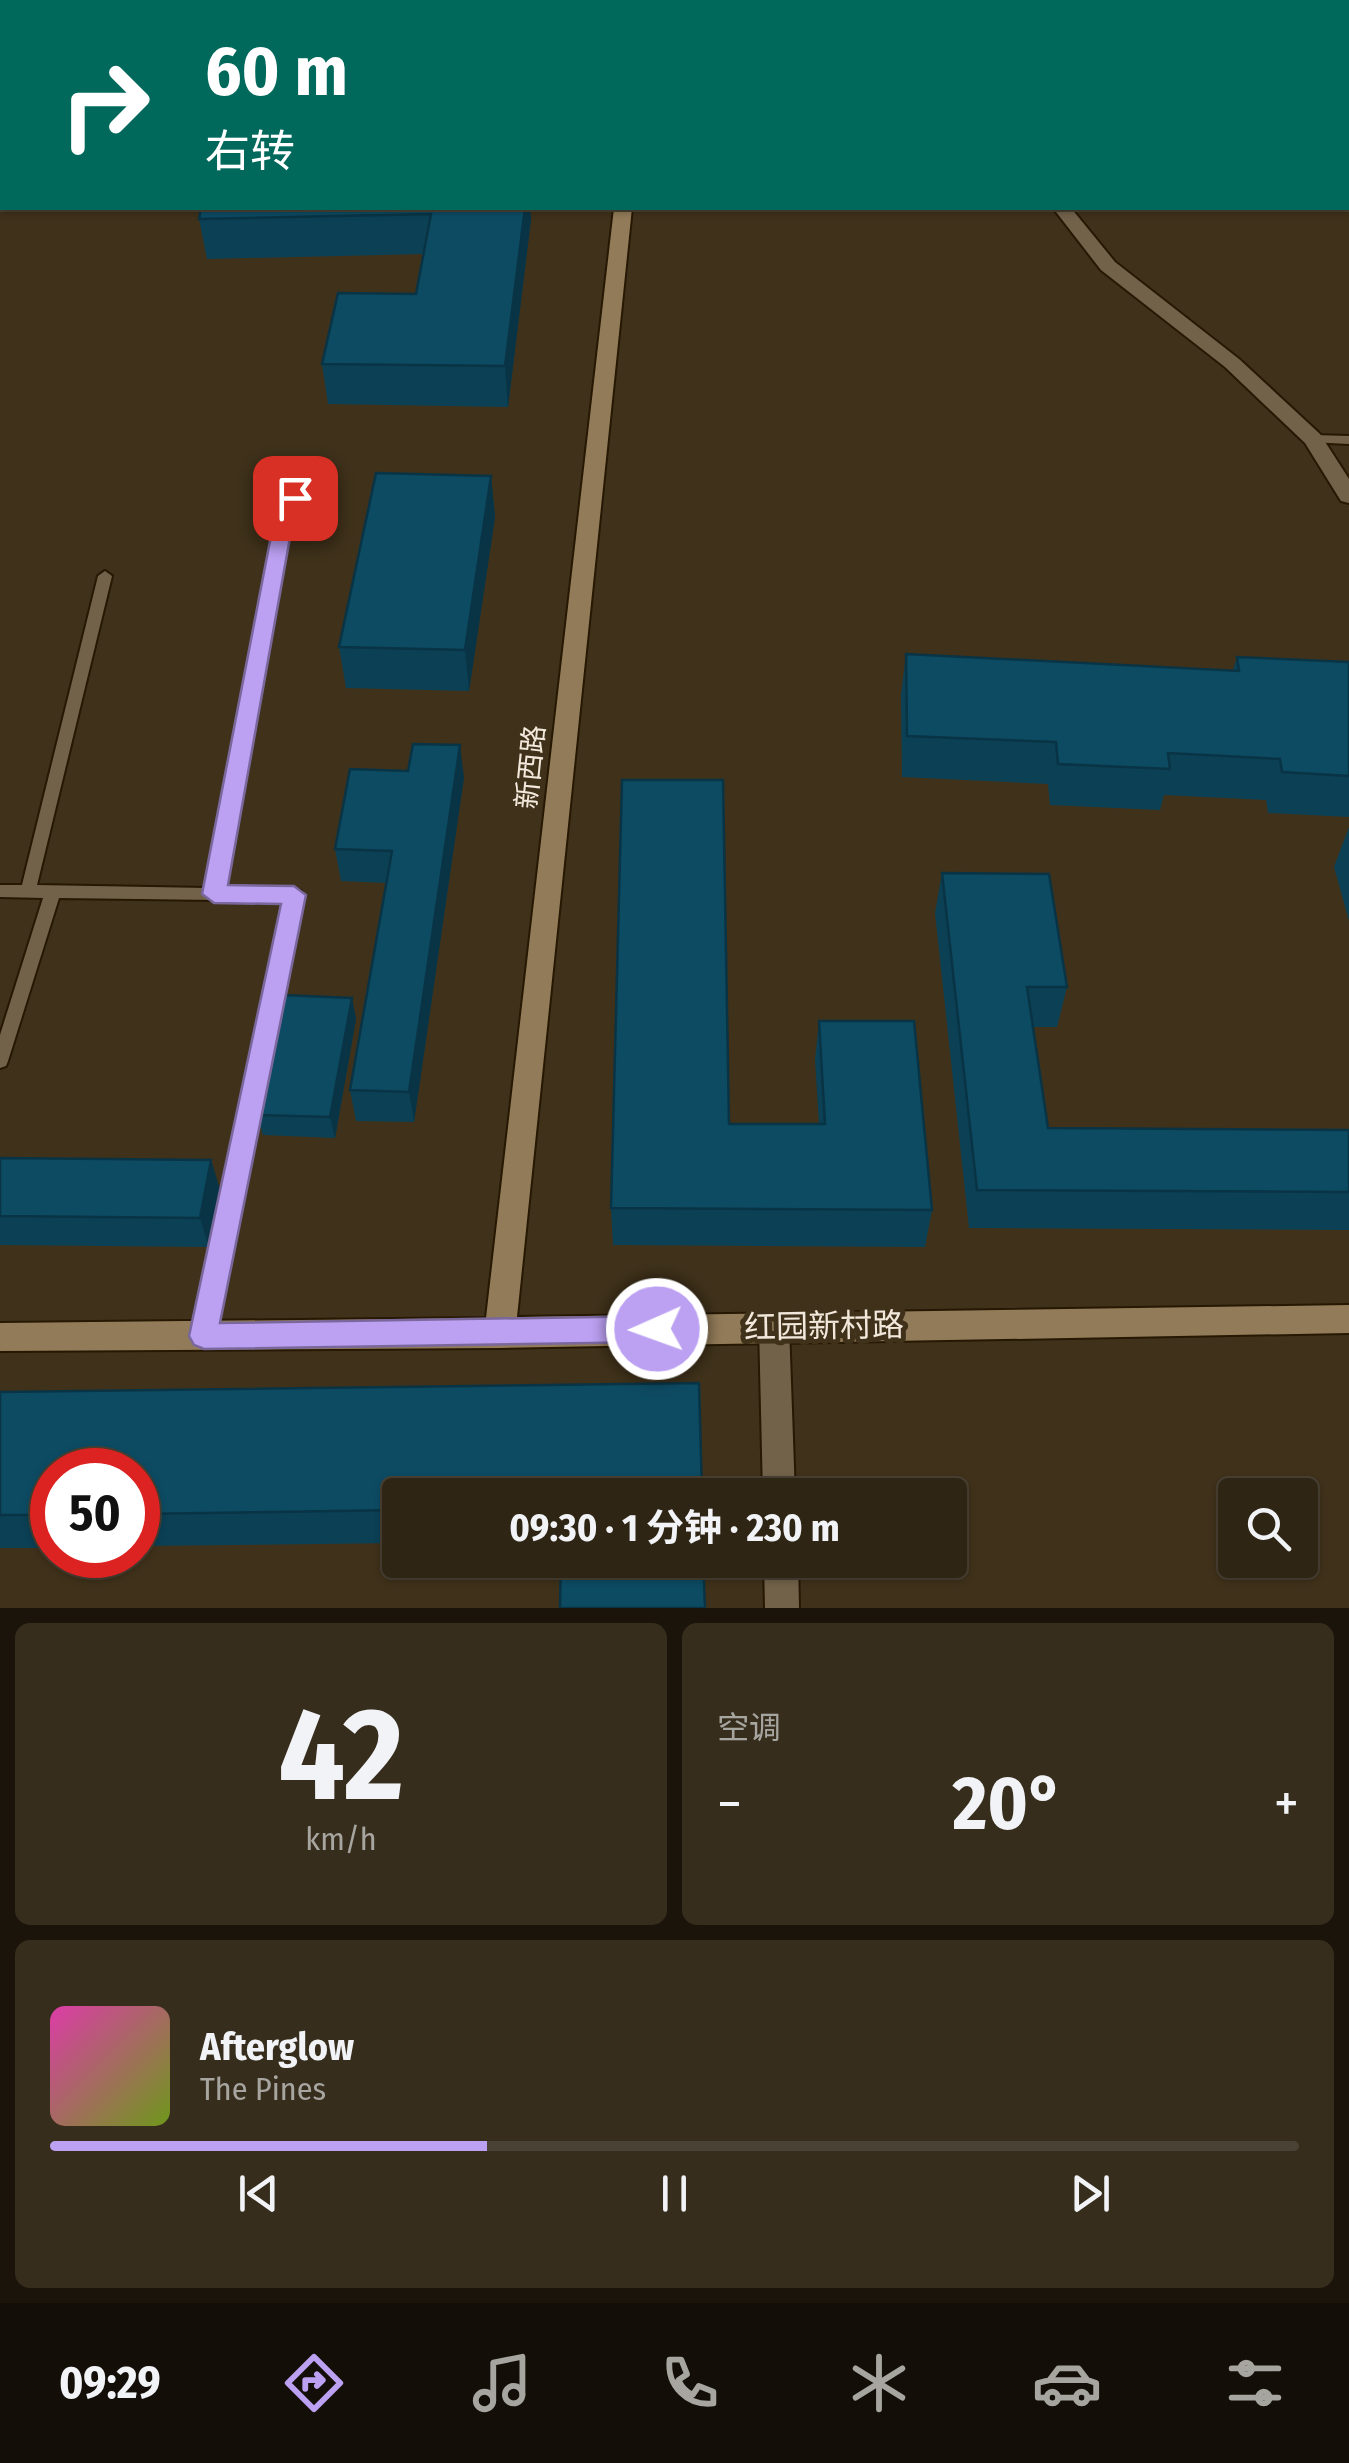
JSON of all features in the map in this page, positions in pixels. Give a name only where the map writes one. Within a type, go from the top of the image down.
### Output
[{"type":"main road","name":"新西路","points":[[500,1334],[623,210]]},
{"type":"main road","name":"红园新村路","points":[[0,1337],[500,1334],[774,1326],[1349,1319]]},
{"type":"street","points":[[1064,210],[1108,266],[1232,363],[1313,440],[1349,496]]},
{"type":"street","points":[[774,1326],[778,1478]]},
{"type":"street","points":[[781,1578],[782,1608]]},
{"type":"lane","points":[[1313,440],[1349,440]]},
{"type":"lane","points":[[214,894],[284,515],[295,498]]},
{"type":"lane","points":[[28,891],[106,576]]},
{"type":"lane","points":[[0,891],[294,895],[204,1336]]},
{"type":"lane","points":[[0,1061],[53,892]]},
{"type":"building","points":[[201,210],[525,210],[505,366],[322,364],[338,293],[416,294],[431,214],[199,219]]},
{"type":"building","points":[[376,473],[491,476],[465,650],[339,647]]},
{"type":"building","points":[[906,654],[1239,671],[1237,657],[1349,662],[1349,776],[1282,772],[1280,759],[1168,753],[1170,769],[1058,764],[1056,742],[907,736]]},
{"type":"building","points":[[413,744],[460,745],[409,1092],[350,1090],[392,851],[335,849],[350,769],[408,771]]},
{"type":"building","points":[[622,780],[723,780],[729,1124],[825,1124],[819,1021],[914,1021],[932,1210],[611,1208]]},
{"type":"building","points":[[942,873],[1049,874],[1067,987],[1027,987],[1048,1128],[1349,1130],[1349,1192],[977,1190]]},
{"type":"building","points":[[282,995],[352,998],[330,1117],[257,1115]]},
{"type":"building","points":[[0,1158],[211,1160],[200,1218],[0,1216]]},
{"type":"building","points":[[699,1383],[702,1478],[382,1478],[382,1510],[160,1514],[160,1448],[30,1448],[30,1515],[0,1515],[0,1392]]},
{"type":"building","points":[[561,1578],[704,1578],[705,1608],[560,1608]]},
{"type":"route","points":[[295,498],[284,515],[214,894],[294,895],[204,1336],[657,1329]]}]
